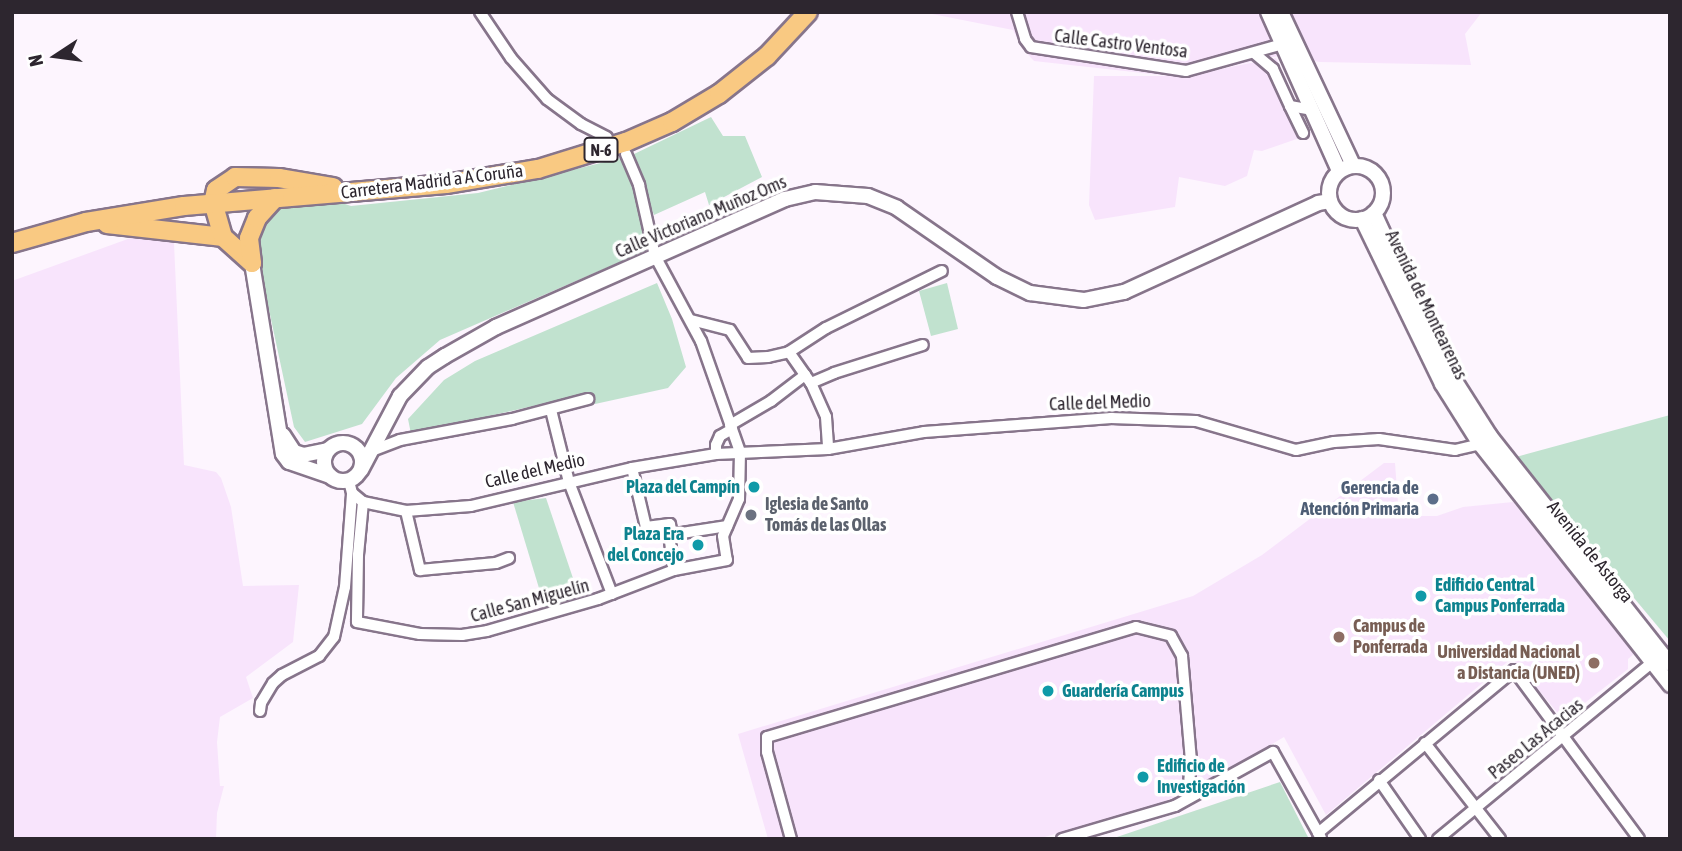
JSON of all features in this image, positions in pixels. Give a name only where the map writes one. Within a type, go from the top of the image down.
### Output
[{"type":"highway","name":"Carretera Madrid a A Coruña","points":[[12,243],[86,222],[213,203],[446,184],[538,169],[626,142],[672,122],[719,94],[767,56],[808,12]]},
{"type":"highway","points":[[252,263],[223,237],[213,203],[216,190],[224,182],[242,176],[320,184],[353,191]]},
{"type":"highway","points":[[249,238],[257,218],[275,198]]},
{"type":"highway","points":[[235,200],[249,238],[252,263]]},
{"type":"highway","points":[[86,222],[223,237]]},
{"type":"street","points":[[480,12],[511,58],[547,99],[581,124],[607,137]]},
{"type":"street","name":"Calle Castro Ventosa","points":[[1017,12],[1025,39],[1031,47],[1186,71],[1278,46]]},
{"type":"street","points":[[1268,12],[1278,46],[1346,168]]},
{"type":"street","points":[[1281,12],[1346,168]]},
{"type":"street","points":[[1273,69],[1278,46]]},
{"type":"street","points":[[1254,53],[1273,69],[1303,133]]},
{"type":"street","points":[[1290,106],[1312,110]]},
{"type":"street","points":[[626,155],[639,185],[655,256],[691,320],[740,452],[739,499],[723,536],[727,559],[674,569],[669,535],[727,526]]},
{"type":"street","points":[[1346,168],[1367,168],[1380,179],[1383,194],[1368,216],[1342,216],[1330,201],[1331,181],[1346,168]]},
{"type":"street","name":"Calle Victoriano Muñoz Oms","points":[[379,429],[400,396],[428,367],[467,342],[785,199],[815,192],[868,196],[897,208],[997,276],[1030,293],[1084,300],[1124,292],[1318,203],[1330,201]]},
{"type":"street","name":"Avenida de Montearenas","points":[[1368,216],[1436,373],[1485,440]]},
{"type":"street","points":[[252,263],[279,427],[279,442],[289,462],[340,481],[351,487],[363,502]]},
{"type":"street","points":[[691,320],[730,330],[748,358],[789,352],[826,328],[943,271]]},
{"type":"street","points":[[716,454],[720,436],[731,427],[808,379],[923,345]]},
{"type":"street","points":[[789,352],[808,379],[826,417],[828,449]]},
{"type":"street","points":[[373,450],[381,444],[551,410],[588,399]]},
{"type":"street","points":[[551,410],[569,482],[612,594]]},
{"type":"street","name":"Calle del Medio","points":[[363,502],[407,511],[471,506],[632,468],[716,454],[828,449],[924,432],[1111,418],[1196,421],[1296,450],[1334,442],[1379,439],[1455,450],[1485,440]]},
{"type":"street","points":[[279,427],[294,452],[303,454],[328,450],[337,444],[351,444],[379,429],[388,428],[400,440]]},
{"type":"street","points":[[379,429],[400,440]]},
{"type":"street","points":[[260,710],[261,703],[273,683],[282,675],[319,656],[334,637],[345,587],[351,487],[373,450],[379,429]]},
{"type":"street","name":"Avenida de Astorga","points":[[1485,440],[1670,685]]},
{"type":"street","name":"Avenida de Astorga","points":[[1485,440],[1670,664]]},
{"type":"street","points":[[351,444],[360,453],[361,470]]},
{"type":"street","points":[[328,450],[324,461],[330,476]]},
{"type":"street","points":[[632,468],[646,527],[670,524],[672,535]]},
{"type":"street","name":"Calle San Miguelín","points":[[363,502],[358,555],[357,622],[420,634],[462,635],[487,631],[612,594],[674,569]]},
{"type":"street","points":[[407,511],[420,570],[496,563],[509,558]]},
{"type":"street","points":[[791,839],[768,751],[767,737],[1136,627],[1171,636],[1182,656],[1191,761],[1188,797]]},
{"type":"street","name":"Paseo Las Acacias","points":[[1438,839],[1653,662]]},
{"type":"street","points":[[1062,839],[1175,806],[1273,752],[1319,836],[1379,780],[1514,670],[1639,839]]},
{"type":"street","points":[[1425,743],[1500,839]]},
{"type":"street","points":[[1379,780],[1420,839]]},
{"type":"shaded area","points":[[922,12],[1482,12],[1465,34],[1471,65],[1320,62],[1278,56],[1185,76],[1276,58],[1311,134],[1262,151],[1254,150],[1247,176],[1225,186],[1179,177],[1175,207],[1095,220],[1089,205],[1094,76],[1170,76],[1034,61],[1022,48],[1013,30]]},
{"type":"shaded area","points":[[136,236],[174,243],[184,465],[216,472],[221,478],[231,507],[243,586],[299,585],[293,642],[246,677],[253,698],[220,717],[217,742],[220,786],[224,786],[217,813],[216,839],[12,839],[12,281]]},
{"type":"shaded area","name":"Campus de Ponferrada","points":[[1384,463],[1395,463],[1399,516],[1437,516],[1463,507],[1513,502],[1635,653],[1628,659],[1628,669],[1567,717],[1561,717],[1512,658],[1326,815],[1284,737],[1208,782],[1163,802],[1038,839],[768,839],[738,734],[1193,596],[1262,555]]},
{"type":"green space","points":[[711,117],[723,136],[745,136],[762,177],[709,205],[705,192],[654,215],[632,155]]},
{"type":"green space","points":[[621,158],[640,195],[652,248],[440,340],[396,378],[362,424],[305,442],[294,427],[256,249],[268,210],[330,199],[351,206],[478,193]]},
{"type":"green space","points":[[657,283],[672,319],[686,367],[668,388],[595,404],[590,393],[411,434],[408,419],[444,380],[475,361]]},
{"type":"green space","points":[[947,283],[958,329],[931,336],[919,291]]},
{"type":"green space","points":[[1670,415],[1670,641],[1516,457]]},
{"type":"green space","points":[[546,498],[579,596],[545,608],[513,502]]},
{"type":"green space","points":[[1280,782],[1309,839],[1111,839]]},
{"type":"place","name":"Plaza del Campín","points":[[754,487]]},
{"type":"place","name":"Gerencia de Atención Primaria","points":[[1433,499]]},
{"type":"place","name":"Iglesia de Santo Tomás de las Ollas","points":[[751,515]]},
{"type":"place","name":"Plaza Era del Concejo","points":[[698,545]]},
{"type":"place","name":"Edificio Central Campus Ponferrada","points":[[1421,596]]},
{"type":"place","name":"Campus de Ponferrada","points":[[1339,637]]},
{"type":"place","name":"Universidad Nacional a Distancia (UNED)","points":[[1594,663]]},
{"type":"place","name":"Guardería Campus","points":[[1048,691]]},
{"type":"place","name":"Edificio de Investigación","points":[[1143,777]]}]
